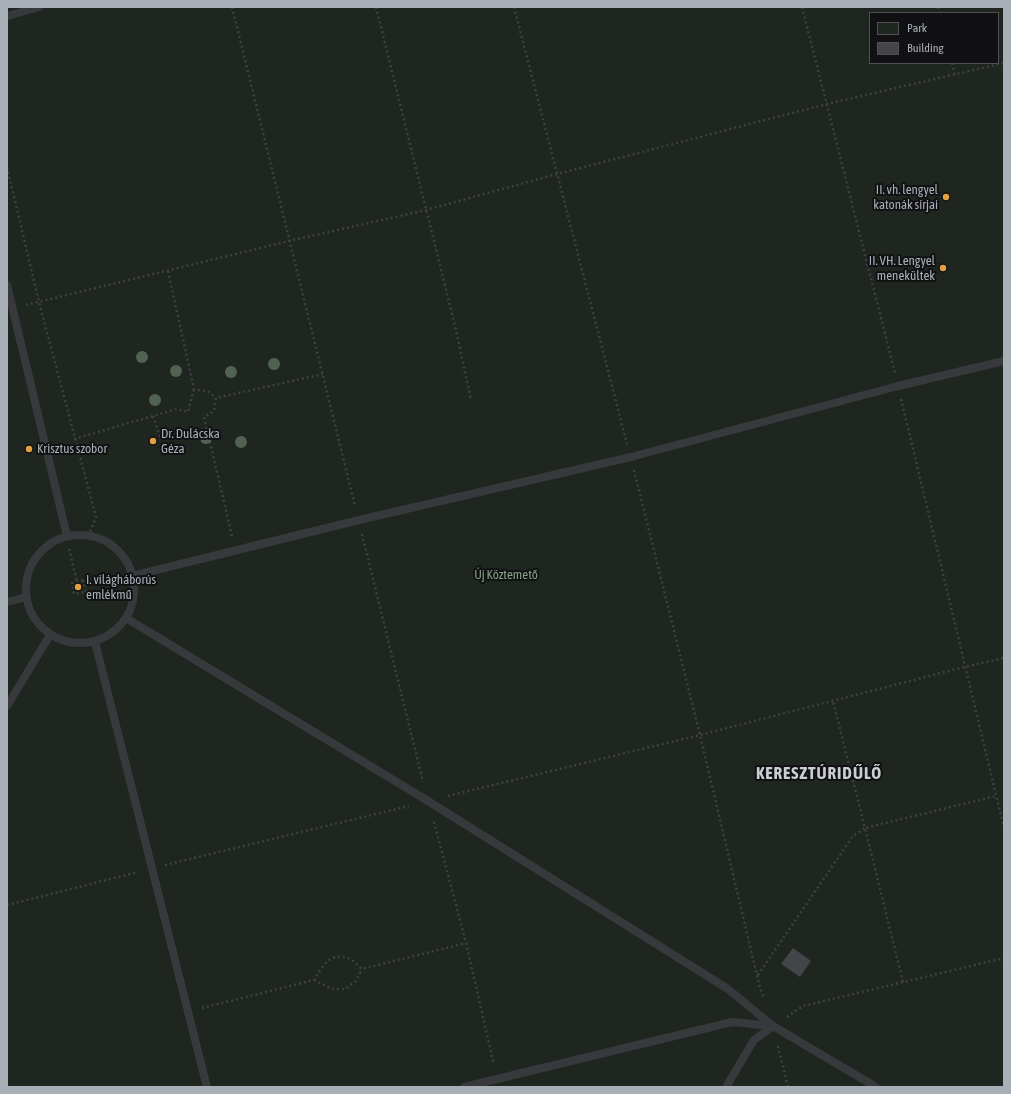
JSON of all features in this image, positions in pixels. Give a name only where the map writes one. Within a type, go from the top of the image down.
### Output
[{"type":"lane","points":[[7,16],[39,7]]},
{"type":"lane","points":[[7,285],[67,536]]},
{"type":"lane","points":[[132,576],[359,520],[631,457],[898,386],[1004,360]]},
{"type":"lane","points":[[89,535],[108,543],[123,556],[132,576],[134,598],[126,618],[112,633],[95,642],[71,643],[50,635],[33,618],[26,597],[27,577],[34,560],[46,546],[67,536],[89,535]]},
{"type":"lane","points":[[7,602],[26,597]]},
{"type":"lane","points":[[126,618],[428,801],[728,989],[773,1026],[876,1087]]},
{"type":"lane","points":[[7,706],[50,635]]},
{"type":"lane","points":[[95,642],[207,1087]]},
{"type":"lane","points":[[464,1087],[732,1022],[773,1026]]},
{"type":"lane","points":[[726,1087],[754,1040],[773,1026]]},
{"type":"path","points":[[232,7],[428,801],[466,943],[497,1078]]},
{"type":"path","points":[[376,7],[471,400]]},
{"type":"path","points":[[514,7],[631,457],[700,735],[757,976],[773,1026],[788,1087]]},
{"type":"path","points":[[802,7],[898,386],[964,667],[1004,828]]},
{"type":"path","points":[[952,64],[955,74]]},
{"type":"path","points":[[13,309],[289,241],[426,210],[827,104],[1004,64]]},
{"type":"path","points":[[7,167],[39,302],[74,439],[96,517],[89,535]]},
{"type":"path","points":[[74,439],[177,409],[188,412],[194,389],[168,271]]},
{"type":"path","points":[[216,398],[323,374]]},
{"type":"path","points":[[194,389],[209,392],[216,398]]},
{"type":"path","points":[[216,398],[214,411],[204,417],[235,550]]},
{"type":"path","points":[[154,416],[161,440]]},
{"type":"path","points":[[72,560],[77,582]]},
{"type":"path","points":[[84,580],[86,592],[74,594],[72,583],[77,582],[84,580]]},
{"type":"path","points":[[7,905],[152,868],[700,735],[833,700],[1004,658]]},
{"type":"path","points":[[833,700],[902,982]]},
{"type":"path","points":[[757,976],[853,836],[865,828],[996,796]]},
{"type":"path","points":[[188,1011],[314,980],[332,989],[345,990],[356,981],[362,969],[466,943]]},
{"type":"path","points":[[314,980],[325,962],[336,956],[350,958],[362,969]]},
{"type":"path","points":[[773,1026],[803,1006],[1004,958]]},
{"type":"green space","name":"Új Köztemető","points":[[7,7],[1004,7],[1004,1087],[7,1087]]},
{"type":"building","points":[[793,948],[811,961],[800,977],[781,964]]},
{"type":"place","name":"II. vh. lengyel katonák sírjai","points":[[946,197]]},
{"type":"place","name":"II. VH. Lengyel menekültek","points":[[943,268]]},
{"type":"place","name":"Dr. Dulácska Géza","points":[[153,441]]},
{"type":"place","name":"Krisztus szobor","points":[[29,449]]},
{"type":"place","name":"I. világháborús emlékmű","points":[[78,587]]},
{"type":"district","name":"KERESZTÚRIDŰLŐ","points":[[819,774]]}]
